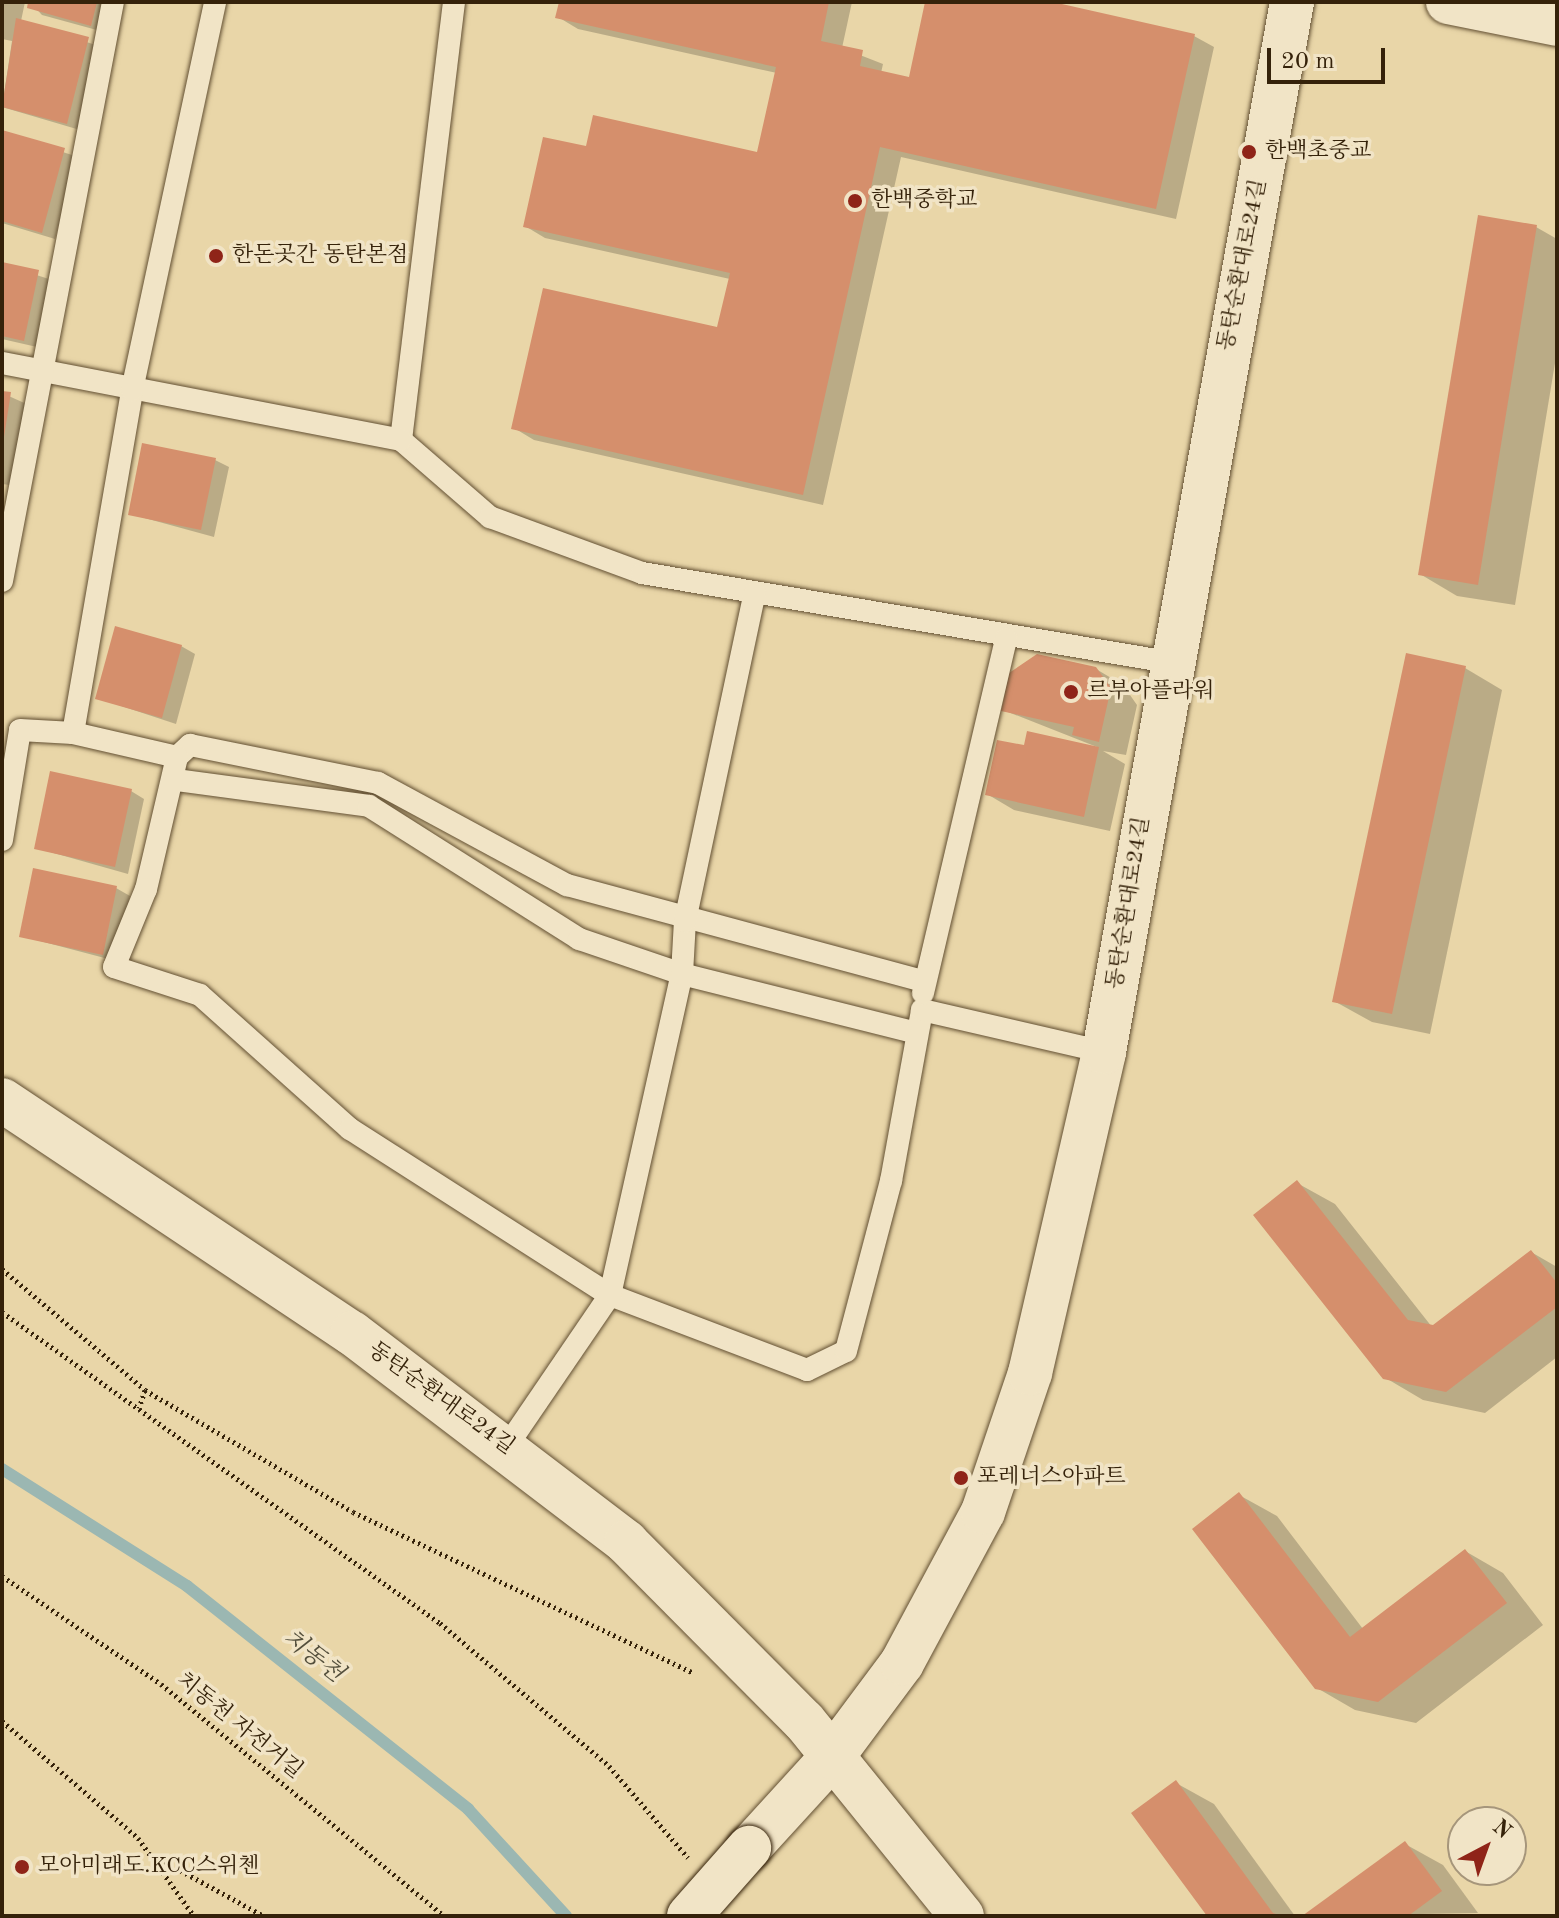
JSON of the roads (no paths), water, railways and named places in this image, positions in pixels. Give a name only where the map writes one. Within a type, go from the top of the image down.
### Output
[{"type":"street","name":"동탄순환대로24길","points":[[689,1916],[832,1757],[902,1663],[983,1512],[1030,1373],[1104,1052],[1168,662],[1292,2]]},
{"type":"street","points":[[1448,2],[1557,24]]},
{"type":"street","name":"동탄순환대로24길","points":[[2,1100],[507,1446],[710,1621],[832,1757],[962,1916]]},
{"type":"lane","points":[[2,581],[113,2]]},
{"type":"lane","points":[[73,733],[132,390],[215,2]]},
{"type":"lane","points":[[401,440],[454,2]]},
{"type":"lane","points":[[2,363],[401,440],[490,517],[642,573],[1006,639],[1168,662]]},
{"type":"lane","points":[[507,1446],[610,1295],[682,974],[685,921],[755,593]]},
{"type":"lane","points":[[924,981],[685,921],[567,885],[378,783],[190,745],[177,769],[146,889],[114,967],[200,995],[350,1129],[610,1295],[807,1370],[846,1351],[891,1181],[913,1032],[922,1010],[924,981],[1006,639]]},
{"type":"lane","points":[[2,840],[11,727],[73,733],[177,769],[369,806],[579,939],[682,974],[913,1032]]},
{"type":"lane","points":[[922,1010],[1104,1052]]},
{"type":"waterway","name":"치동천","points":[[2,1469],[187,1586],[468,1809],[566,1916]]},
{"type":"place","name":"한백초중교","points":[[1249,152]]},
{"type":"place","name":"한백중학교","points":[[855,201]]},
{"type":"place","name":"한돈곳간 동탄본점","points":[[216,256]]},
{"type":"place","name":"르부아플라워","points":[[1071,692]]},
{"type":"place","name":"포레너스아파트","points":[[961,1478]]},
{"type":"place","name":"모아미래도.KCC스위첸","points":[[22,1867]]}]
